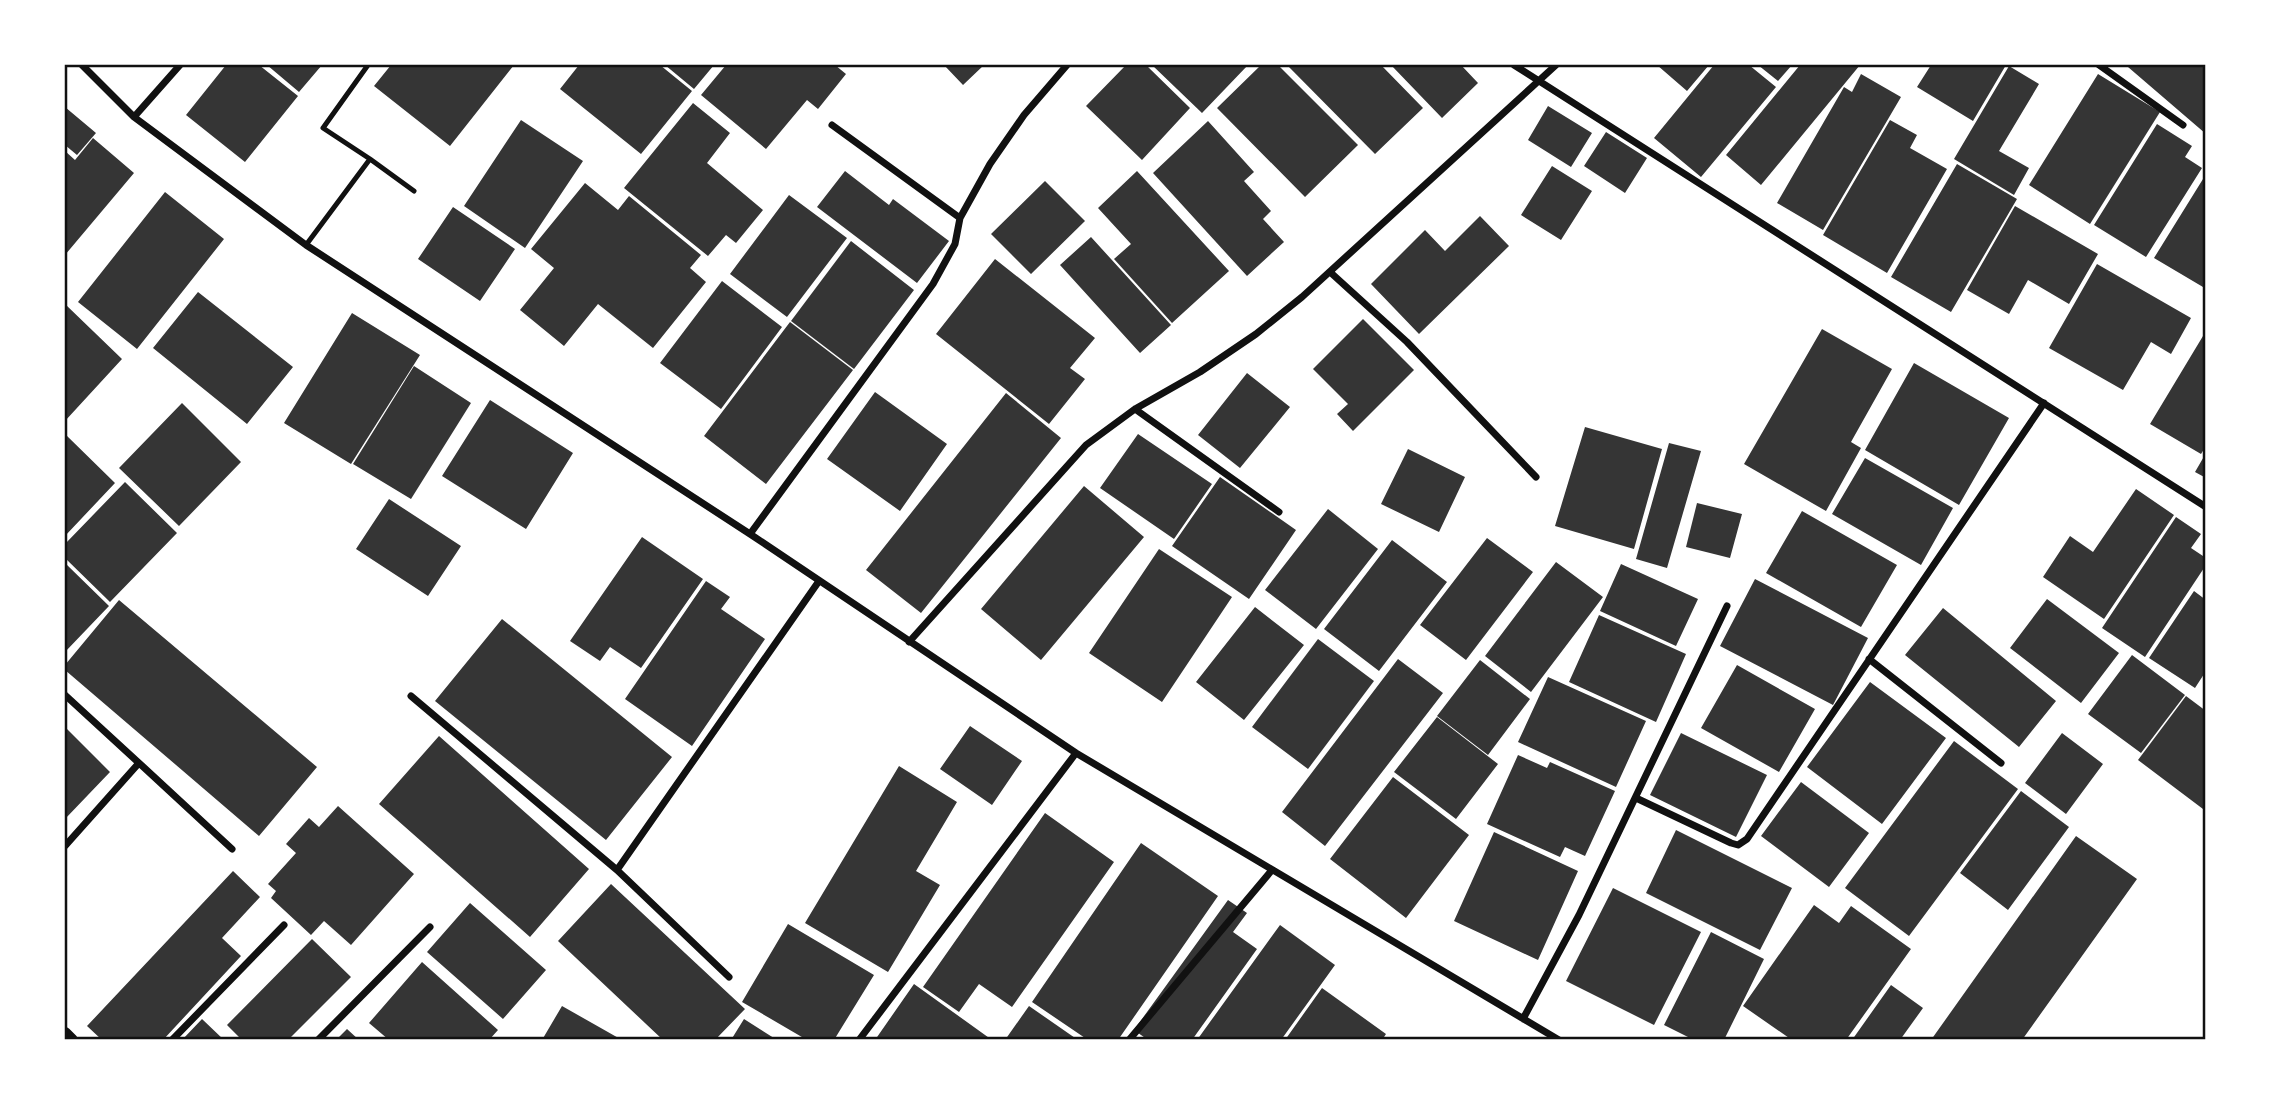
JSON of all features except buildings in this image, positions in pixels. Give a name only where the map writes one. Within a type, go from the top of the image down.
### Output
[{"type":"street","points":[[82,65],[134,117],[306,245],[750,534],[1076,753],[1559,1040]]},
{"type":"street","points":[[134,117],[180,65]]},
{"type":"street","points":[[750,534],[933,284],[955,244],[960,218],[990,164],[1024,114],[1067,65]]},
{"type":"street","points":[[1514,65],[2206,507]]},
{"type":"street","points":[[909,642],[1086,445],[1135,409],[1200,372],[1256,334],[1330,272],[1556,65]]},
{"type":"street","points":[[2099,65],[2183,125]]},
{"type":"street","points":[[832,125],[960,218]]},
{"type":"street","points":[[1330,272],[1407,342],[1536,477]]},
{"type":"street","points":[[1636,798],[1738,845],[1747,839],[2044,404]]},
{"type":"street","points":[[1135,409],[1279,512]]},
{"type":"street","points":[[617,870],[819,581]]},
{"type":"street","points":[[1523,1019],[1579,915],[1727,606]]},
{"type":"street","points":[[1869,659],[2001,763]]},
{"type":"street","points":[[65,695],[232,849]]},
{"type":"street","points":[[411,696],[617,870],[729,977]]},
{"type":"street","points":[[859,1040],[1076,753]]},
{"type":"street","points":[[65,846],[139,764]]},
{"type":"street","points":[[1129,1040],[1272,870]]},
{"type":"street","points":[[172,1040],[284,925]]},
{"type":"street","points":[[318,1040],[429,927]]},
{"type":"street","points":[[65,1033],[72,1040]]},
{"type":"lane","points":[[368,65],[323,128],[414,191]]},
{"type":"lane","points":[[306,245],[370,159]]}]
